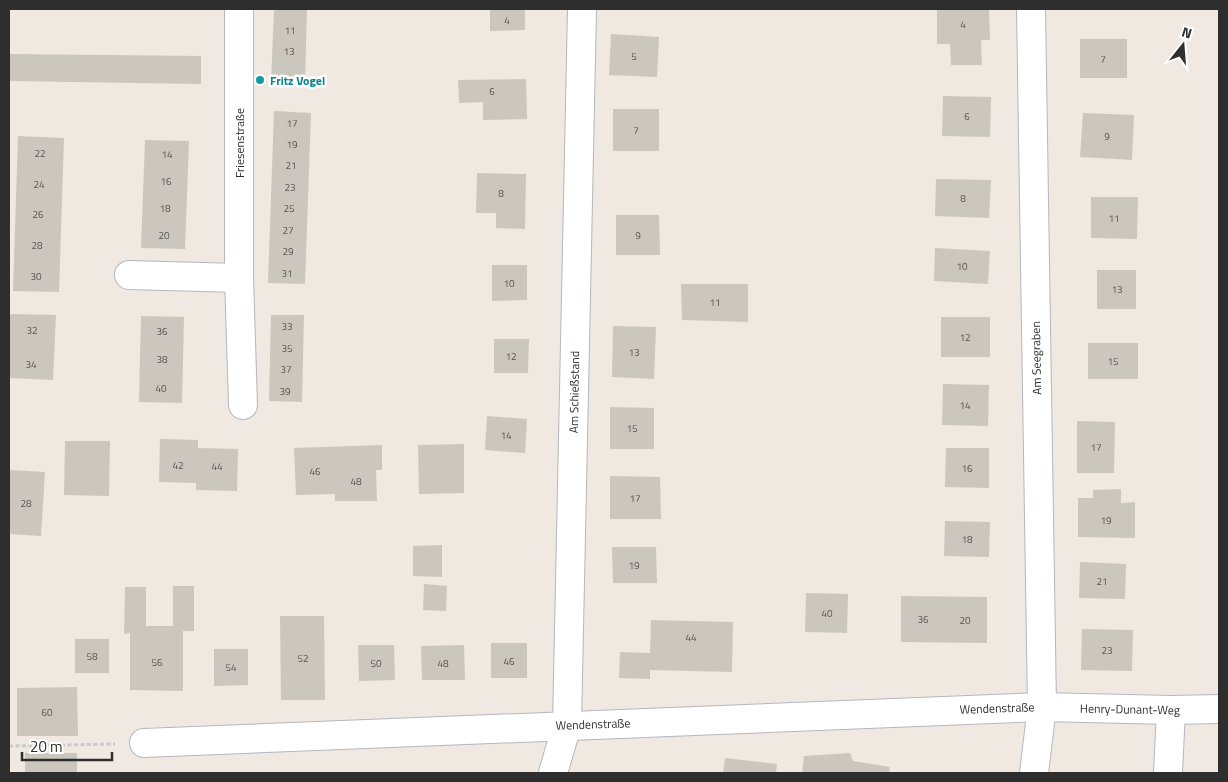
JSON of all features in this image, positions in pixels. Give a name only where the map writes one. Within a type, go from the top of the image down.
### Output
[{"type":"street","name":"Friesenstraße","points":[[239,9],[239,278],[243,405]]},
{"type":"street","name":"Am Schießstand","points":[[553,773],[567,725],[582,9]]},
{"type":"street","name":"Am Seegraben","points":[[1031,9],[1042,707],[1034,773]]},
{"type":"street","points":[[129,275],[239,278]]},
{"type":"street","name":"Wendenstraße","points":[[144,743],[1042,707]]},
{"type":"street","name":"Henry-Dunant-Weg","points":[[1042,707],[1171,710],[1219,709]]},
{"type":"street","points":[[1168,773],[1171,710]]},
{"type":"path","points":[[9,746],[144,743]]},
{"type":"building","points":[[274,9],[307,9],[305,84],[271,83]]},
{"type":"building","points":[[490,9],[525,9],[525,30],[490,31]]},
{"type":"building","points":[[937,9],[989,9],[990,40],[981,40],[982,65],[951,65],[950,44],[937,44]]},
{"type":"building","points":[[611,34],[659,37],[657,77],[609,75]]},
{"type":"building","points":[[1080,39],[1127,39],[1127,78],[1080,78]]},
{"type":"building","points":[[9,54],[201,56],[201,84],[9,81]]},
{"type":"building","points":[[526,79],[527,119],[483,120],[483,102],[459,103],[458,80]]},
{"type":"building","points":[[943,96],[991,97],[990,137],[942,136]]},
{"type":"building","points":[[613,109],[659,109],[659,151],[613,151]]},
{"type":"building","points":[[274,111],[311,113],[305,284],[268,283]]},
{"type":"building","points":[[1083,113],[1134,115],[1132,160],[1080,157]]},
{"type":"building","points":[[18,136],[64,138],[59,292],[13,291]]},
{"type":"building","points":[[145,140],[189,141],[185,249],[141,248]]},
{"type":"building","points":[[477,173],[526,174],[525,229],[496,228],[496,213],[476,213]]},
{"type":"building","points":[[936,179],[991,180],[989,218],[935,216]]},
{"type":"building","points":[[1091,197],[1138,197],[1137,239],[1091,238]]},
{"type":"building","points":[[616,215],[659,215],[660,255],[616,255]]},
{"type":"building","points":[[935,248],[990,251],[988,284],[934,281]]},
{"type":"building","points":[[492,265],[527,265],[527,300],[492,301]]},
{"type":"building","points":[[1097,270],[1136,270],[1136,309],[1097,309]]},
{"type":"building","points":[[681,284],[748,284],[748,322],[682,320]]},
{"type":"building","points":[[10,314],[56,315],[53,380],[9,378]]},
{"type":"building","points":[[271,315],[304,315],[302,402],[269,401]]},
{"type":"building","points":[[141,316],[184,317],[182,403],[139,402]]},
{"type":"building","points":[[941,317],[990,317],[990,357],[941,357]]},
{"type":"building","points":[[613,326],[656,327],[654,379],[612,377]]},
{"type":"building","points":[[494,339],[529,339],[528,373],[494,373]]},
{"type":"building","points":[[1088,343],[1138,343],[1138,379],[1088,379]]},
{"type":"building","points":[[943,384],[989,385],[988,426],[942,425]]},
{"type":"building","points":[[610,407],[654,408],[654,449],[610,449]]},
{"type":"building","points":[[487,416],[527,419],[525,453],[485,450]]},
{"type":"building","points":[[1077,421],[1115,422],[1114,473],[1077,473]]},
{"type":"building","points":[[160,439],[198,440],[198,448],[238,449],[237,491],[196,490],[196,483],[159,482]]},
{"type":"building","points":[[65,441],[110,441],[109,496],[64,495]]},
{"type":"building","points":[[464,444],[464,493],[419,494],[418,445]]},
{"type":"building","points":[[382,445],[382,470],[376,470],[377,501],[335,501],[335,494],[296,495],[294,448]]},
{"type":"building","points":[[946,448],[989,448],[989,488],[945,487]]},
{"type":"building","points":[[9,470],[45,472],[41,536],[9,534]]},
{"type":"building","points":[[610,476],[660,477],[661,519],[610,519]]},
{"type":"building","points":[[1121,489],[1121,503],[1135,502],[1135,538],[1078,537],[1078,498],[1093,498],[1093,490]]},
{"type":"building","points":[[945,521],[990,522],[989,557],[944,556]]},
{"type":"building","points":[[442,545],[442,577],[413,576],[413,546]]},
{"type":"building","points":[[612,547],[656,547],[657,583],[613,583]]},
{"type":"building","points":[[1080,562],[1126,564],[1125,599],[1079,598]]},
{"type":"building","points":[[424,584],[447,586],[446,611],[423,610]]},
{"type":"building","points":[[173,586],[194,586],[194,631],[183,631],[183,691],[130,690],[130,633],[124,634],[125,587],[146,587],[146,626],[173,626]]},
{"type":"building","points":[[806,593],[848,594],[847,633],[805,632]]},
{"type":"building","points":[[901,596],[987,597],[987,643],[901,642]]},
{"type":"building","points":[[280,616],[324,616],[325,700],[281,700]]},
{"type":"building","points":[[651,620],[733,622],[732,672],[650,670],[650,679],[619,678],[620,652],[650,653]]},
{"type":"building","points":[[1082,629],[1133,630],[1132,671],[1081,670]]},
{"type":"building","points":[[75,639],[109,639],[109,673],[75,673]]},
{"type":"building","points":[[491,643],[527,643],[527,678],[491,678]]},
{"type":"building","points":[[358,645],[394,645],[395,680],[359,681]]},
{"type":"building","points":[[464,645],[465,680],[422,680],[421,646]]},
{"type":"building","points":[[214,649],[248,649],[248,685],[214,686]]},
{"type":"building","points":[[77,687],[78,736],[17,736],[17,688]]},
{"type":"building","points":[[25,753],[77,753],[77,773],[25,773]]},
{"type":"building","points":[[850,753],[853,761],[890,767],[889,773],[802,773],[804,756]]},
{"type":"building","points":[[725,758],[777,764],[776,773],[723,773]]},
{"type":"place","name":"Fritz Vogel","points":[[260,80]]}]
